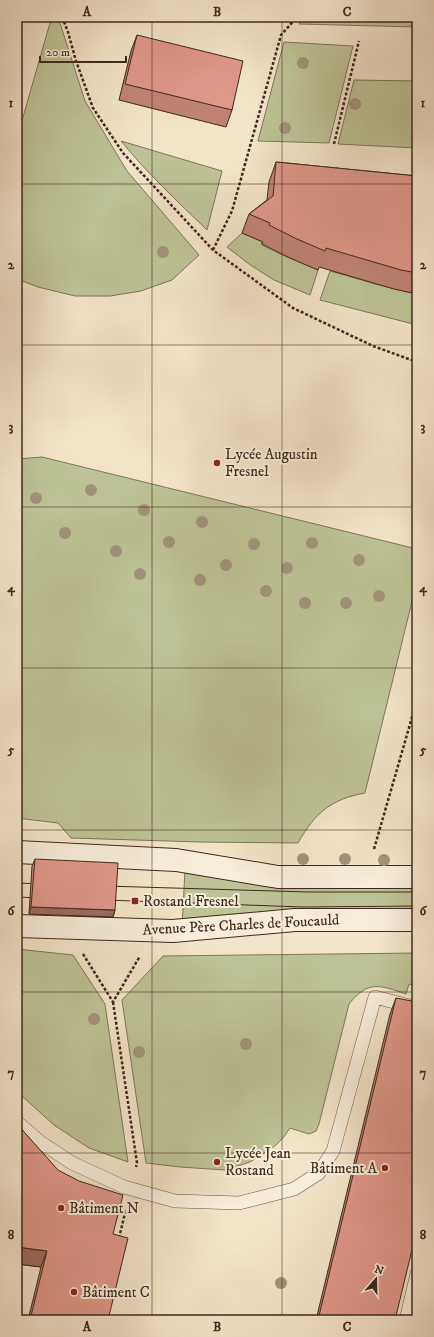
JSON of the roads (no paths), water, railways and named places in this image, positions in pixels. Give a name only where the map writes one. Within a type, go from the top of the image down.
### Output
[{"type":"main road","points":[[17,852],[176,860],[278,877],[417,877]]},
{"type":"main road","name":"Avenue Père Charles de Foucauld","points":[[17,926],[173,931],[296,920],[417,920]]},
{"type":"lane","points":[[17,1122],[40,1142],[72,1163],[124,1187],[175,1201],[240,1203],[294,1189],[319,1173],[333,1152],[375,997],[417,1008]]},
{"type":"lane","points":[[406,1320],[417,1274]]},
{"type":"tram line","points":[[17,883],[41,884]]},
{"type":"tram line","points":[[105,886],[308,892],[417,892]]},
{"type":"tram line","points":[[17,897],[41,898]]},
{"type":"tram line","points":[[105,900],[303,907],[417,906]]},
{"type":"place","name":"Lycée Augustin Fresnel","points":[[217,463]]},
{"type":"place","name":"Rostand Fresnel","points":[[135,901]]},
{"type":"place","name":"Lycée Jean Rostand","points":[[217,1162]]},
{"type":"place","name":"Bâtiment A","points":[[385,1168]]},
{"type":"place","name":"Bâtiment N","points":[[61,1208]]},
{"type":"place","name":"Bâtiment C","points":[[74,1292]]}]
